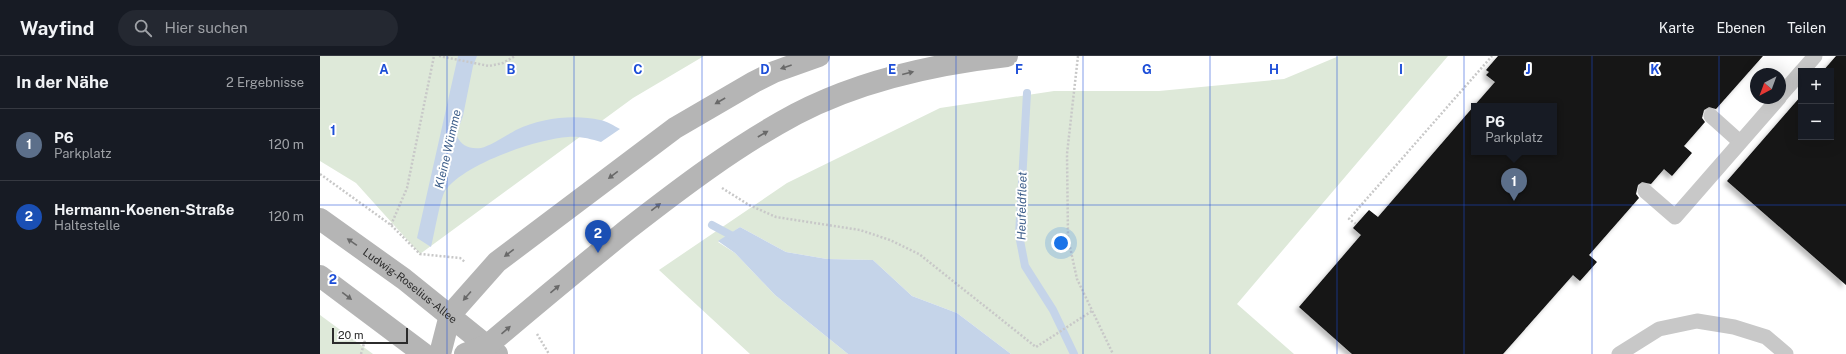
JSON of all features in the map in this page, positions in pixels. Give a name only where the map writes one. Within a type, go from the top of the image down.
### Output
[{"type":"main road","points":[[440,354],[450,316],[497,262],[675,128],[774,72],[819,56]]},
{"type":"main road","points":[[465,354],[493,350],[598,253],[700,174],[738,148],[797,114],[840,94],[887,79],[934,67],[1007,56]]},
{"type":"main road","name":"Ludwig-Roselius-Allee","points":[[320,219],[404,279],[493,350]]},
{"type":"main road","points":[[320,276],[424,354]]},
{"type":"lane","points":[[1805,68],[1815,56]]},
{"type":"lane","points":[[1786,89],[1798,76]]},
{"type":"lane","points":[[1645,191],[1674,217],[1773,104]]},
{"type":"lane","points":[[1711,116],[1740,142]]},
{"type":"lane","points":[[1619,354],[1659,328],[1697,321],[1734,327],[1766,337],[1786,354]]},
{"type":"path","points":[[391,225],[407,188],[434,56]]},
{"type":"path","points":[[438,56],[489,66],[503,62],[515,56]]},
{"type":"path","points":[[1078,56],[1067,154],[1068,238],[1077,279],[1112,353]]},
{"type":"path","points":[[1356,224],[1349,219],[1492,56]]},
{"type":"path","points":[[320,174],[391,225],[420,254],[460,258],[483,278]]},
{"type":"path","points":[[700,174],[749,205],[776,217],[860,230],[890,240],[919,254],[1036,347],[1092,311]]},
{"type":"path","points":[[361,354],[366,338]]},
{"type":"green space","points":[[320,56],[704,56],[633,98],[420,254],[356,183],[320,161]]},
{"type":"green space","points":[[1339,56],[1448,56],[1237,304],[1294,354],[1011,354],[957,313],[912,296],[873,260],[827,259],[786,252],[740,227],[718,242],[735,253],[775,295],[848,354],[750,354],[659,270],[787,183],[940,108],[1054,91],[1159,91],[1284,79]]},
{"type":"green space","points":[[320,315],[373,354],[320,354]]},
{"type":"water","name":"Kleine Wümme","points":[[458,56],[477,56],[473,66],[463,116],[456,135],[466,146],[472,148],[485,147],[526,126],[558,118],[590,118],[605,121],[620,129],[601,142],[585,138],[572,137],[538,142],[502,155],[467,171],[454,181],[443,195],[431,247],[417,238]]},
{"type":"water","points":[[740,227],[786,252],[827,259],[873,260],[912,296],[957,313],[1011,354],[848,354],[775,295],[735,253],[718,241]]},
{"type":"building","points":[[1498,56],[1763,56],[1752,68],[1750,68],[1750,71],[1716,109],[1709,107],[1704,110],[1702,118],[1705,122],[1684,146],[1692,153],[1672,176],[1664,169],[1651,184],[1642,182],[1638,185],[1636,194],[1639,198],[1589,255],[1597,262],[1580,281],[1573,275],[1503,354],[1352,354],[1299,307],[1361,235],[1353,228],[1369,210],[1378,217],[1471,109],[1471,155],[1557,155],[1557,103],[1477,103],[1495,82],[1486,75],[1489,72],[1486,70]]},
{"type":"building","points":[[1836,56],[1846,56],[1846,285],[1727,181],[1798,99],[1798,140],[1834,140],[1834,68],[1826,68]]},
{"type":"waterway","name":"Heufeldfleet","points":[[1027,93],[1019,235],[1025,266],[1053,310],[1074,354]]},
{"type":"waterway","name":"Heufeldfleet","points":[[712,225],[738,239]]},
{"type":"place","name":"P6","points":[[1514,201]]},
{"type":"place","name":"Hermann-Koenen-Straße","points":[[598,253]]}]
